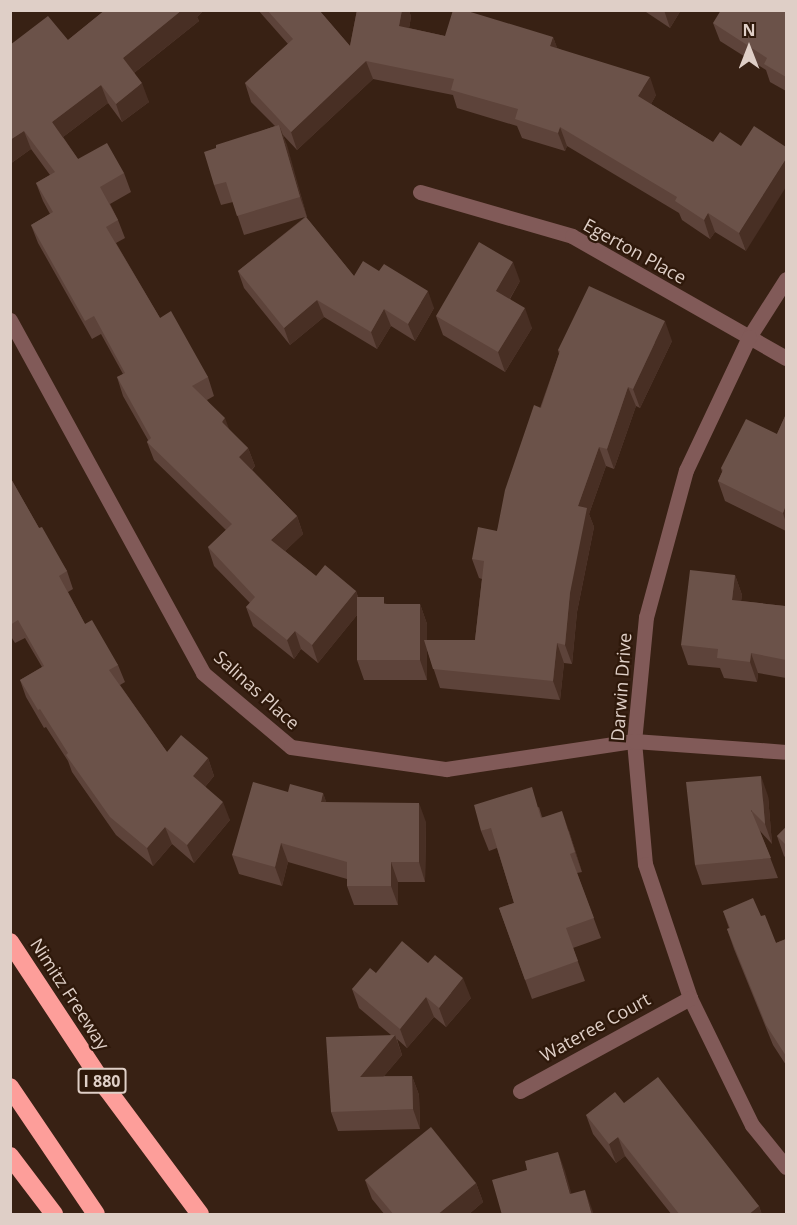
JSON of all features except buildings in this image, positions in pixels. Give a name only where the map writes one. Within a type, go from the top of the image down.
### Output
[{"type":"highway","name":"Nimitz Freeway","points":[[10,942],[107,1089],[200,1215]]},
{"type":"highway","points":[[10,1087],[96,1215]]},
{"type":"highway","points":[[10,1156],[54,1215]]},
{"type":"street","name":"Egerton Place","points":[[420,192],[572,237],[786,358]]},
{"type":"street","name":"Darwin Drive","points":[[786,279],[748,337],[686,470],[646,617],[634,741],[645,864],[690,998],[752,1125],[786,1167]]},
{"type":"street","name":"Salinas Place","points":[[10,320],[203,673],[291,747],[446,769],[634,741],[786,752]]},
{"type":"street","name":"Wateree Court","points":[[520,1091],[690,998]]}]
